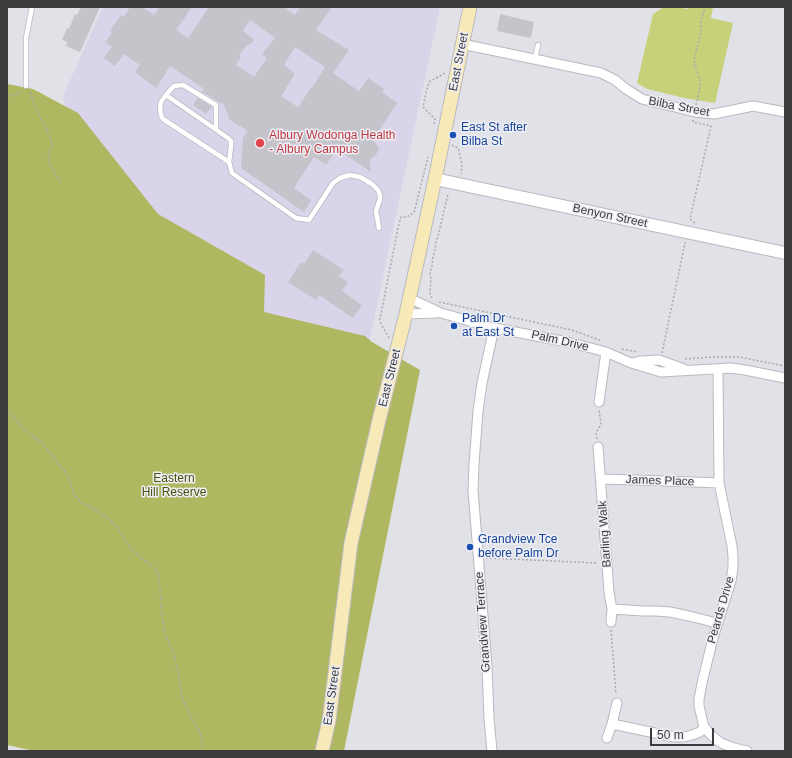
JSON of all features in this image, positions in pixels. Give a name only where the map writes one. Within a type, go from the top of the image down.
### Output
[{"type":"main road","name":"East Street","points":[[322,751],[329,721],[351,543],[379,420],[406,314],[470,7]]},
{"type":"street","name":"Bilba Street","points":[[462,44],[601,73],[616,80],[626,89],[642,99],[695,112],[714,114],[753,106],[785,112]]},
{"type":"street","name":"Benyon Street","points":[[435,178],[455,188],[785,253]]},
{"type":"street","name":"Palm Drive","points":[[409,298],[441,313],[494,328],[568,342],[606,347],[631,363],[661,372],[731,368],[785,378]]},
{"type":"street","name":"Palm Drive","points":[[406,314],[441,313]]},
{"type":"street","name":"Grandview Terrace","points":[[492,751],[473,490],[478,411],[494,328]]},
{"type":"street","points":[[599,402],[606,347]]},
{"type":"street","name":"Peards Drive","points":[[704,727],[699,706],[699,699],[717,623],[731,582],[733,563],[732,546],[719,483],[718,369]]},
{"type":"street","name":"Barling Walk","points":[[598,447],[609,592],[612,609],[611,622]]},
{"type":"street","name":"James Place","points":[[601,479],[719,483]]},
{"type":"street","points":[[612,609],[643,612],[670,612],[717,623]]},
{"type":"street","points":[[607,738],[612,724],[616,703]]},
{"type":"street","points":[[612,724],[674,737],[692,735],[700,732],[704,727],[721,743],[747,751]]},
{"type":"lane","points":[[26,86],[26,38],[32,7]]},
{"type":"lane","points":[[535,59],[538,45]]},
{"type":"lane","points":[[216,129],[216,106],[183,85],[174,86],[161,102],[161,115],[163,119],[229,162]]},
{"type":"lane","points":[[166,95],[228,138],[232,147],[229,162],[232,173],[296,218],[309,220],[333,183],[340,178],[350,175],[360,177],[372,184],[378,190],[380,199],[376,211],[379,228]]},
{"type":"path","points":[[697,102],[700,80],[694,63],[701,34],[701,23],[705,7]]},
{"type":"path","points":[[7,96],[20,93],[26,86],[30,92],[38,113],[51,139],[52,144],[48,161],[61,183]]},
{"type":"path","points":[[693,122],[711,126],[690,219],[695,223]]},
{"type":"path","points":[[434,300],[430,294],[430,272],[433,256],[448,194],[455,188],[462,165],[458,148],[452,145]]},
{"type":"path","points":[[661,354],[685,243],[690,243]]},
{"type":"path","points":[[437,302],[443,302],[572,330],[592,336],[606,347]]},
{"type":"path","points":[[617,347],[643,353]]},
{"type":"path","points":[[598,447],[596,433],[601,424],[599,402]]},
{"type":"path","points":[[7,410],[29,434],[41,441],[68,476],[74,494],[82,503],[94,508],[110,520],[116,526],[130,547],[156,570],[159,577],[162,616],[166,637],[173,652],[178,671],[182,698],[202,738],[201,751]]},
{"type":"path","points":[[478,558],[607,563]]},
{"type":"path","points":[[611,622],[616,703]]},
{"type":"shaded area","name":"Albury Wodonga Health - Albury Campus","points":[[103,7],[440,7],[367,352],[107,298],[63,96]]},
{"type":"green space","points":[[664,7],[688,9],[689,7],[713,7],[711,18],[733,23],[715,103],[684,98],[647,89],[637,83],[653,14]]},
{"type":"green space","name":"Eastern Hill Reserve","points":[[7,84],[33,89],[78,113],[158,214],[265,275],[264,312],[365,336],[372,342],[420,370],[344,751],[34,751],[7,745]]},
{"type":"building","points":[[81,7],[100,7],[80,52],[66,46],[67,42],[62,40],[67,28],[69,29],[75,14],[77,15]]},
{"type":"building","points":[[130,7],[142,7],[154,15],[160,7],[192,7],[176,30],[188,38],[209,7],[284,7],[295,15],[300,7],[332,7],[316,30],[349,50],[333,73],[359,91],[368,78],[384,89],[382,92],[397,103],[373,140],[379,148],[376,155],[370,160],[371,172],[337,149],[326,165],[314,157],[294,188],[311,200],[304,212],[241,168],[243,138],[248,131],[230,120],[224,105],[202,92],[204,89],[170,66],[156,88],[135,72],[140,65],[124,54],[115,66],[104,58],[112,47],[105,42],[112,33],[110,31],[121,15],[124,17]],"holes":[[[250,20],[275,38],[262,54],[267,58],[254,77],[236,65],[241,57],[239,55],[248,44],[250,45],[254,40],[243,31]],[[295,47],[325,67],[298,107],[281,96],[295,74],[284,65]]]},
{"type":"building","points":[[500,14],[534,22],[531,38],[497,31]]},
{"type":"building","points":[[198,98],[212,107],[206,114],[193,105]]},
{"type":"building","points":[[313,250],[344,270],[339,276],[348,282],[342,291],[362,305],[353,318],[319,295],[316,300],[288,282],[301,262],[304,264]]},
{"type":"place","name":"East St after Bilba St","points":[[453,135]]},
{"type":"place","name":"Albury Wodonga Health - Albury Campus","points":[[260,143]]},
{"type":"place","name":"Palm Dr at East St","points":[[454,326]]},
{"type":"place","name":"Grandview Tce before Palm Dr","points":[[470,547]]}]
